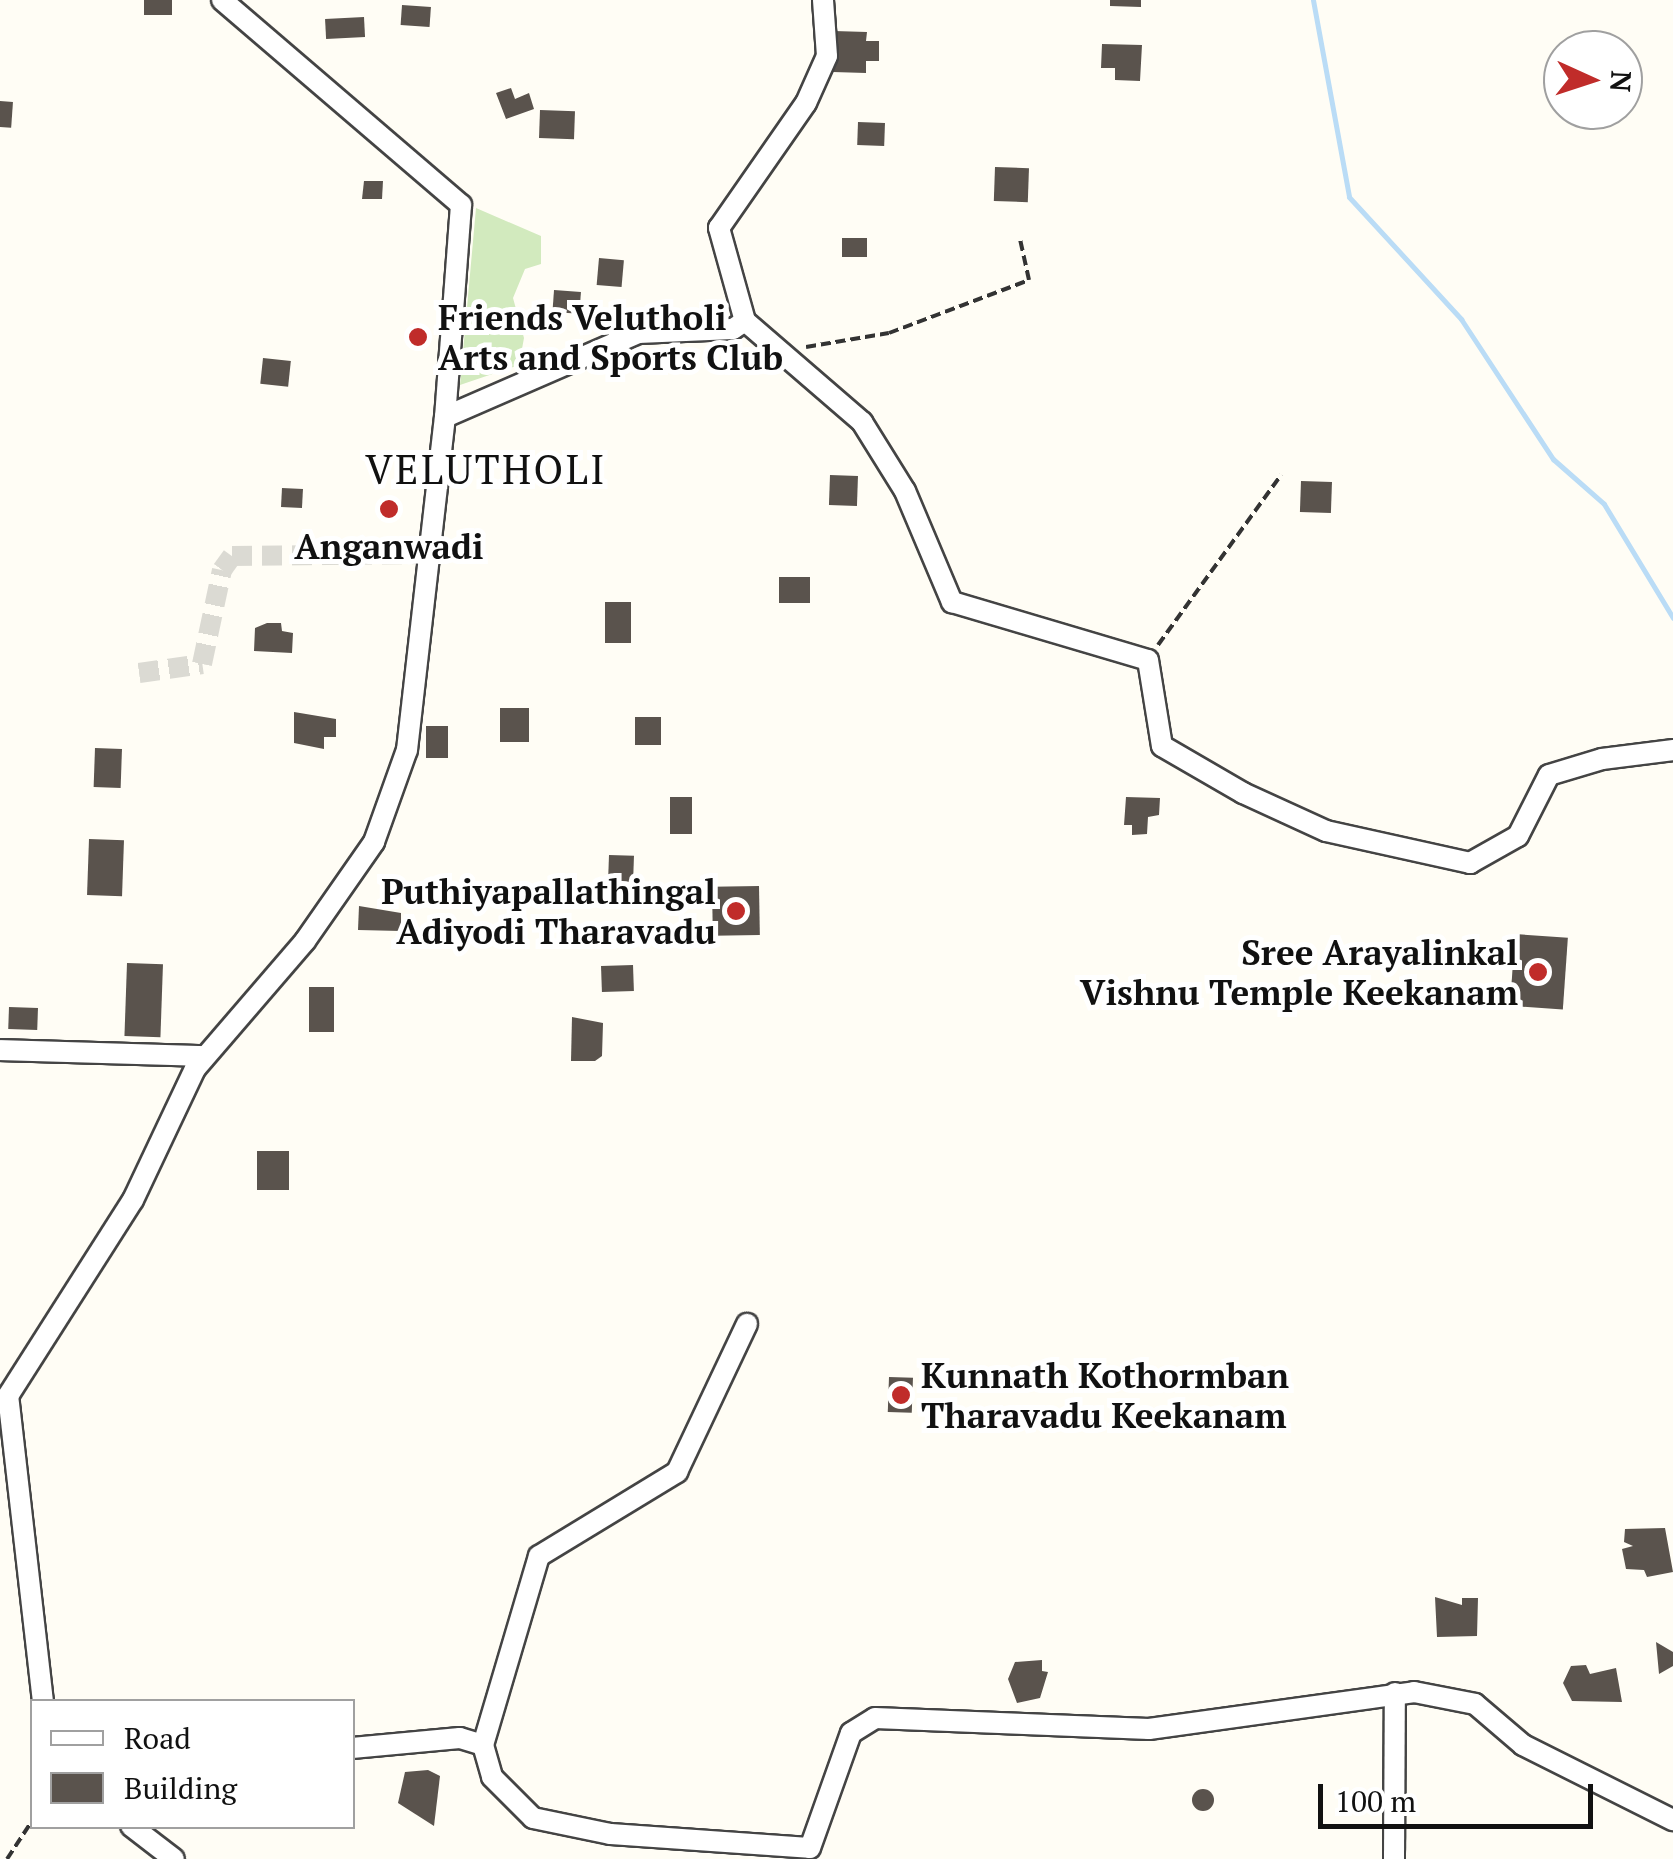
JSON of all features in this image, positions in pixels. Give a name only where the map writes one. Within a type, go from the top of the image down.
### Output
[{"type":"street","points":[[43,1699],[8,1396],[132,1200],[205,1056],[305,941],[374,842],[406,750],[445,417],[461,204],[222,0]]},
{"type":"street","points":[[824,0],[827,56],[806,103],[719,228],[745,321],[862,422],[906,491],[952,602],[1148,660],[1162,746],[1326,830],[1411,854],[1470,863],[1518,836],[1549,776],[1602,759],[1673,750]]},
{"type":"street","points":[[445,417],[638,333],[733,328],[745,321]]},
{"type":"street","points":[[0,1050],[205,1056]]},
{"type":"street","points":[[747,1324],[678,1472],[539,1556],[483,1745],[492,1778],[533,1818],[610,1834],[810,1848],[851,1733],[875,1718],[1149,1728],[1395,1694],[1475,1704],[1523,1745],[1673,1820]]},
{"type":"street","points":[[1394,1859],[1395,1694]]},
{"type":"street","points":[[355,1748],[422,1737],[483,1745]]},
{"type":"street","points":[[134,1829],[174,1859]]},
{"type":"path","points":[[781,351],[889,333],[1029,280],[1020,239]]},
{"type":"path","points":[[1148,660],[1282,475]]},
{"type":"path","points":[[7,1859],[30,1824]]},
{"type":"green space","points":[[476,208],[541,236],[541,264],[525,269],[513,298],[524,338],[519,365],[460,385]]},
{"type":"building","points":[[144,0],[172,0],[172,15],[144,15]]},
{"type":"building","points":[[1110,0],[1141,0],[1141,7],[1110,6]]},
{"type":"building","points":[[402,5],[431,7],[430,27],[401,25]]},
{"type":"building","points":[[364,17],[365,37],[326,39],[325,19]]},
{"type":"building","points":[[834,31],[867,32],[866,41],[879,41],[879,61],[866,61],[866,73],[833,72]]},
{"type":"building","points":[[1102,44],[1142,45],[1140,81],[1115,80],[1115,68],[1101,68]]},
{"type":"building","points":[[511,88],[515,99],[529,93],[534,109],[506,119],[496,93]]},
{"type":"building","points":[[0,101],[13,102],[11,128],[0,127]]},
{"type":"building","points":[[540,110],[575,111],[574,139],[539,138]]},
{"type":"building","points":[[858,122],[885,123],[884,146],[857,145]]},
{"type":"building","points":[[995,167],[1029,168],[1028,202],[994,201]]},
{"type":"building","points":[[364,181],[383,181],[382,199],[362,199]]},
{"type":"building","points":[[842,238],[867,238],[867,257],[842,257]]},
{"type":"building","points":[[599,258],[624,260],[622,287],[597,285]]},
{"type":"building","points":[[554,290],[581,292],[579,314],[552,312]]},
{"type":"building","name":"Friends Velutholi Arts and Sports Club","points":[[413,326],[425,327],[424,348],[410,347]]},
{"type":"building","points":[[263,358],[291,361],[288,387],[260,384]]},
{"type":"building","points":[[830,475],[858,476],[857,506],[829,505]]},
{"type":"building","points":[[1301,481],[1332,482],[1331,513],[1300,512]]},
{"type":"building","points":[[282,488],[303,489],[302,508],[281,507]]},
{"type":"building","name":"Anganwadi","points":[[387,496],[397,499],[390,522],[380,519]]},
{"type":"building","points":[[779,577],[810,577],[810,603],[779,603]]},
{"type":"building","points":[[605,602],[631,602],[631,643],[605,643]]},
{"type":"building","points":[[281,623],[282,631],[293,633],[292,653],[254,651],[255,628]]},
{"type":"building","points":[[500,708],[529,708],[529,742],[500,742]]},
{"type":"building","points":[[294,712],[336,719],[336,737],[324,737],[324,749],[294,743]]},
{"type":"building","points":[[635,717],[661,717],[661,745],[635,745]]},
{"type":"building","points":[[426,726],[448,726],[448,758],[426,758]]},
{"type":"building","points":[[95,748],[122,749],[121,788],[94,787]]},
{"type":"building","points":[[670,797],[692,797],[692,834],[670,834]]},
{"type":"building","points":[[1126,797],[1160,798],[1159,815],[1148,817],[1147,834],[1132,835],[1132,825],[1124,825]]},
{"type":"building","points":[[89,839],[124,840],[122,896],[87,895]]},
{"type":"building","points":[[609,855],[634,856],[633,882],[608,881]]},
{"type":"building","name":"Puthiyapallathingal Adiyodi Tharavadu","points":[[759,886],[760,935],[713,936],[712,887]]},
{"type":"building","points":[[359,906],[401,913],[401,931],[358,930]]},
{"type":"building","name":"Sree Arayalinkal Vishnu Temple Keekanam","points":[[1515,934],[1568,938],[1563,1010],[1510,1006]]},
{"type":"building","points":[[127,963],[163,964],[160,1037],[124,1036]]},
{"type":"building","points":[[633,965],[634,991],[602,992],[601,966]]},
{"type":"building","points":[[309,987],[334,987],[334,1032],[309,1032]]},
{"type":"building","points":[[9,1007],[38,1008],[37,1030],[8,1029]]},
{"type":"building","points":[[572,1017],[603,1023],[602,1056],[595,1061],[571,1061]]},
{"type":"building","points":[[257,1151],[289,1151],[289,1190],[257,1190]]},
{"type":"building","name":"Kunnath Kothormban Tharavadu Keekanam","points":[[889,1377],[913,1378],[912,1413],[888,1412]]},
{"type":"building","points":[[1665,1528],[1673,1572],[1647,1577],[1644,1570],[1626,1569],[1622,1549],[1633,1546],[1624,1542],[1625,1529]]},
{"type":"building","points":[[1435,1597],[1462,1605],[1462,1598],[1478,1598],[1477,1636],[1437,1637]]},
{"type":"building","points":[[1656,1642],[1673,1652],[1673,1666],[1659,1674]]},
{"type":"building","points":[[1042,1660],[1042,1671],[1048,1672],[1040,1698],[1017,1703],[1008,1679],[1015,1662]]},
{"type":"building","points":[[1586,1665],[1590,1674],[1616,1668],[1622,1702],[1572,1701],[1563,1683],[1571,1666]]},
{"type":"building","points":[[428,1770],[440,1776],[434,1826],[398,1803],[405,1772]]},
{"type":"building","points":[[1199,1789],[1207,1789],[1214,1800],[1207,1811],[1199,1811],[1192,1804],[1192,1796]]},
{"type":"waterway","points":[[1313,0],[1349,197],[1461,319],[1553,459],[1604,504],[1673,618]]},
{"type":"tunnel","points":[[139,673],[202,664],[222,570],[232,556],[429,554]]},
{"type":"place","name":"Friends Velutholi Arts and Sports Club","points":[[418,337]]},
{"type":"place","name":"Anganwadi","points":[[389,509]]},
{"type":"place","name":"Puthiyapallathingal Adiyodi Tharavadu","points":[[736,911]]},
{"type":"place","name":"Sree Arayalinkal Vishnu Temple Keekanam","points":[[1538,972]]},
{"type":"place","name":"Kunnath Kothormban Tharavadu Keekanam","points":[[901,1395]]},
{"type":"district","name":"VELUTHOLI","points":[[486,469]]}]
